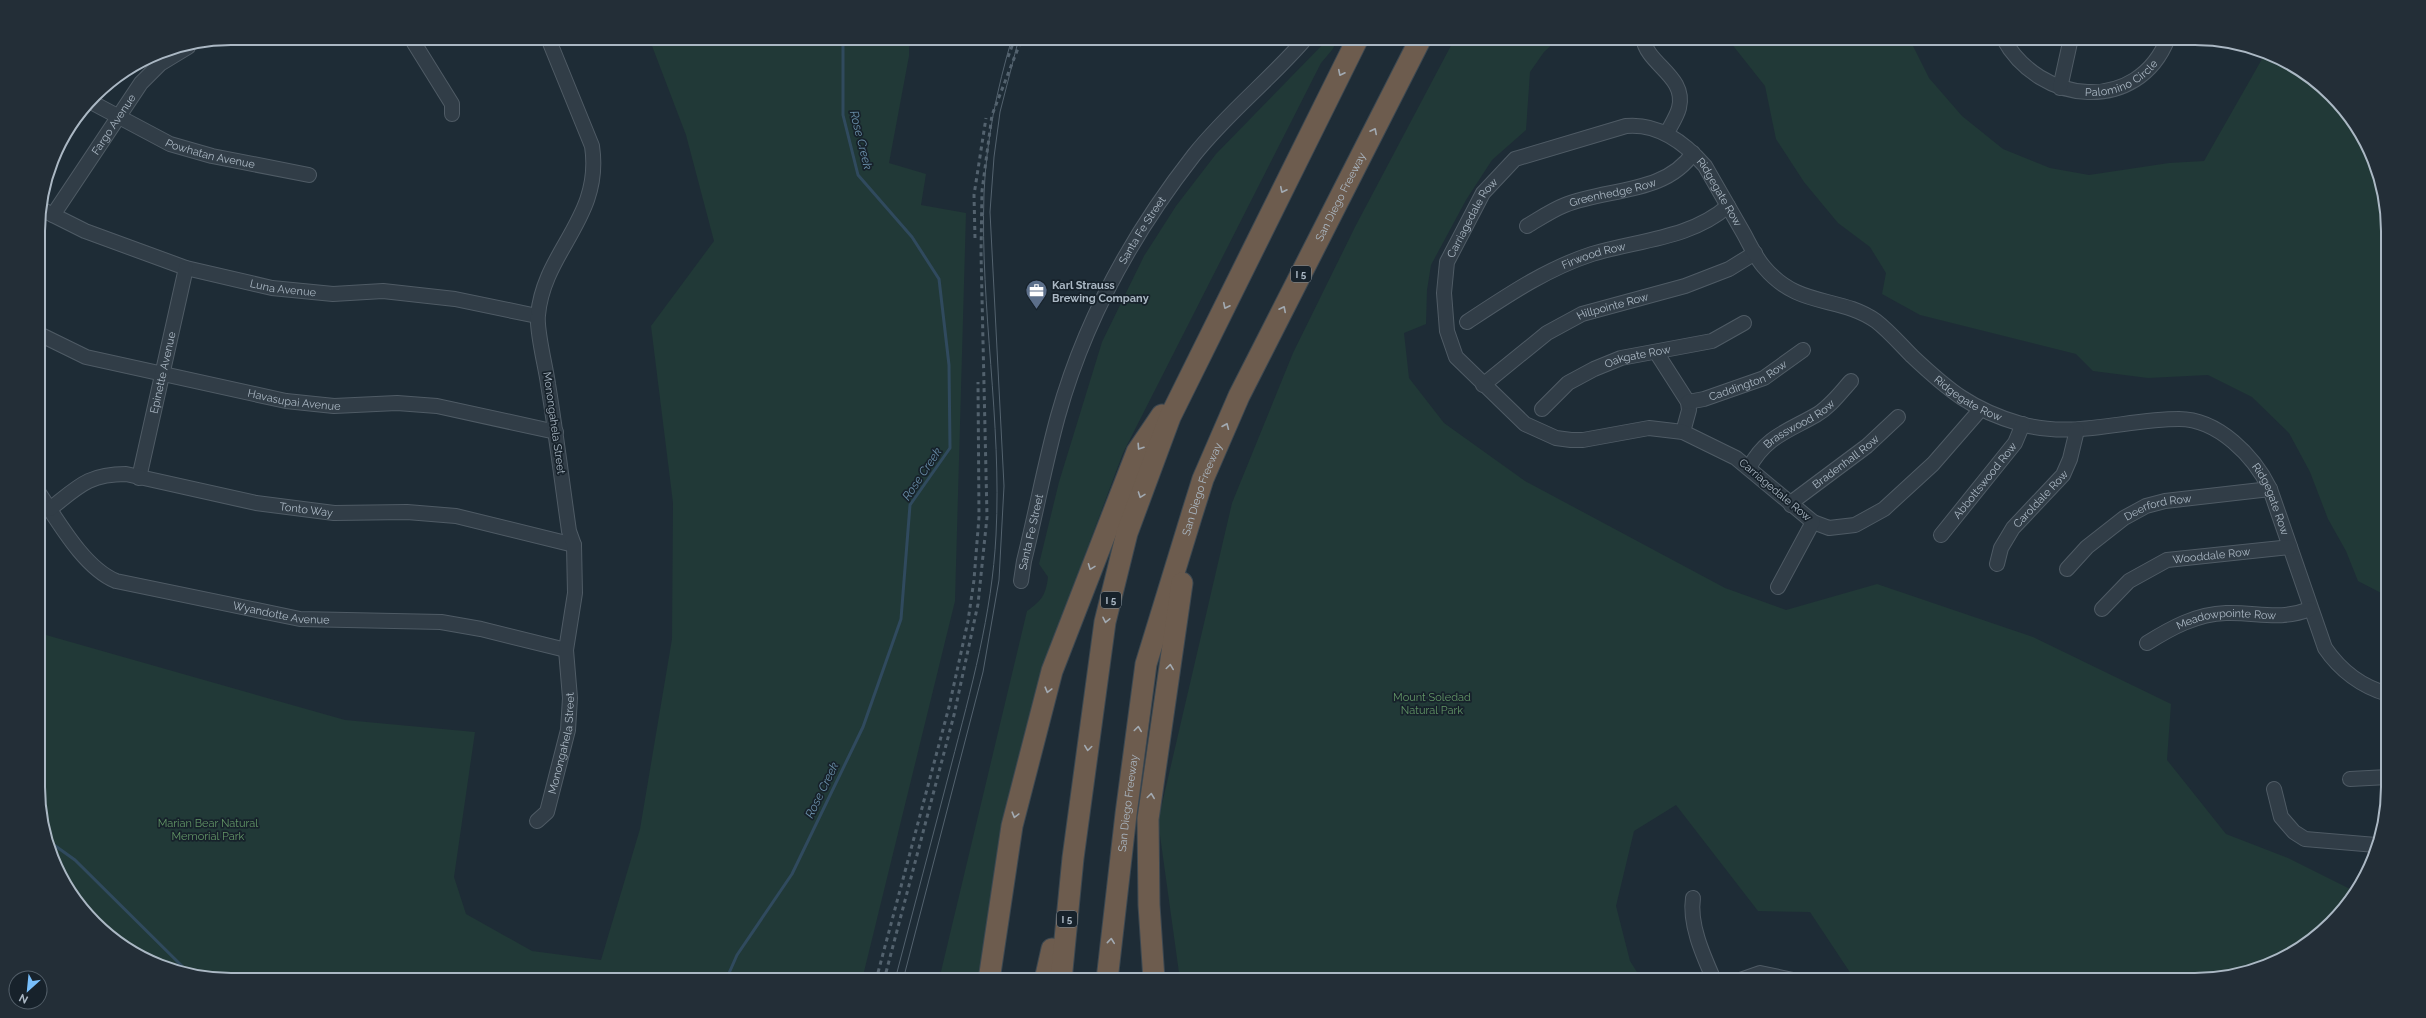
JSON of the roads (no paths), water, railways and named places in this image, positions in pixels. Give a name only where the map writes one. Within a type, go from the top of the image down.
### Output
[{"type":"highway","name":"I 5","points":[[1061,973],[1073,858],[1105,622],[1127,534],[1170,417],[1355,45]]},
{"type":"highway","name":"San Diego Freeway","points":[[1108,973],[1126,814],[1146,664],[1192,514],[1204,479],[1239,396],[1417,45]]},
{"type":"highway","points":[[990,973],[1012,826],[1052,671],[1137,452],[1201,356]]},
{"type":"highway","points":[[1154,973],[1147,835],[1192,514]]},
{"type":"highway","points":[[1147,835],[1167,973]]},
{"type":"highway","points":[[1047,973],[1073,858]]},
{"type":"street","points":[[415,45],[452,104],[452,114]]},
{"type":"street","name":"Monongahela Street","points":[[537,821],[547,812],[568,730],[570,698],[566,650],[575,594],[574,545],[569,531],[556,432],[537,316],[546,278],[585,208],[593,181],[594,162],[592,146],[551,45]]},
{"type":"street","name":"Santa Fe Street","points":[[1022,581],[1024,561],[1065,394],[1091,323],[1124,257],[1162,199],[1196,153],[1226,118],[1292,55],[1300,45]]},
{"type":"street","points":[[1645,45],[1654,59],[1673,78],[1678,91],[1680,107],[1667,133]]},
{"type":"street","points":[[2007,45],[2013,54],[2029,71],[2060,88],[2069,45]]},
{"type":"street","name":"Palomino Circle","points":[[2060,88],[2092,92],[2125,84],[2152,65],[2166,45]]},
{"type":"street","name":"Fargo Avenue","points":[[47,212],[118,117],[141,83],[160,64],[177,53]]},
{"type":"street","name":"Powhatan Avenue","points":[[95,104],[170,144],[212,156],[309,175]]},
{"type":"street","name":"Ridgegate Row","points":[[1505,167],[1515,159],[1626,126],[1637,125],[1667,133],[1693,152],[1705,166],[1763,267],[1783,285],[1802,296],[1854,310],[1876,322],[1941,383],[1980,410],[2023,424],[2077,430],[2180,419],[2197,422],[2228,437],[2240,447],[2263,474],[2270,488],[2310,609],[2325,648],[2334,661],[2359,682],[2381,691]]},
{"type":"street","name":"Greenhedge Row","points":[[1527,226],[1565,205],[1663,179],[1689,160],[1693,152]]},
{"type":"street","name":"Carriagedale Row","points":[[1505,167],[1483,192],[1447,262],[1444,293],[1447,331],[1456,357],[1483,385],[1525,424],[1556,438],[1583,440],[1649,428],[1682,432],[1736,458],[1813,522],[1829,528],[1855,525],[1884,509],[1933,464],[1980,410]]},
{"type":"street","name":"Firwood Row","points":[[1467,322],[1527,283],[1554,268],[1593,254],[1681,233],[1720,213],[1728,206]]},
{"type":"street","name":"Luna Avenue","points":[[47,212],[85,231],[186,268],[272,288],[333,294],[383,291],[455,299],[537,316]]},
{"type":"street","name":"Hillpointe Row","points":[[1483,385],[1547,333],[1582,314],[1685,286],[1729,269],[1755,252]]},
{"type":"street","name":"Epinette Avenue","points":[[139,478],[186,268]]},
{"type":"street","name":"Oakgate Row","points":[[1542,409],[1568,383],[1594,369],[1621,358],[1712,341],[1744,324]]},
{"type":"street","name":"Havasupai Avenue","points":[[45,337],[86,357],[286,401],[334,406],[397,404],[438,406],[556,432]]},
{"type":"street","name":"Caddington Row","points":[[1688,402],[1704,399],[1764,378],[1803,350]]},
{"type":"street","points":[[1656,352],[1688,402],[1689,410],[1682,432]]},
{"type":"street","name":"Brasswood Row","points":[[1749,468],[1771,440],[1786,429],[1827,407],[1851,381]]},
{"type":"street","name":"Bradenhall Row","points":[[1791,505],[1796,499],[1867,446],[1898,417]]},
{"type":"street","name":"Abbottswood Row","points":[[1941,534],[2015,443],[2023,424]]},
{"type":"street","name":"Caroldale Row","points":[[1997,564],[2001,548],[2013,528],[2062,475],[2070,459],[2077,430]]},
{"type":"street","name":"Tonto Way","points":[[50,509],[94,477],[106,474],[126,474],[256,503],[334,513],[406,512],[456,516],[574,545]]},
{"type":"street","name":"Deerford Row","points":[[2067,569],[2087,547],[2124,518],[2146,506],[2165,501],[2270,488]]},
{"type":"street","name":"Wyandotte Avenue","points":[[45,502],[91,566],[103,576],[116,581],[300,619],[442,622],[481,629],[566,650]]},
{"type":"street","points":[[1778,587],[1813,522]]},
{"type":"street","name":"Wooddale Row","points":[[2102,609],[2130,581],[2167,560],[2290,547]]},
{"type":"street","name":"Meadowpointe Row","points":[[2147,643],[2173,626],[2206,616],[2260,614],[2275,617],[2294,615],[2310,609]]},
{"type":"street","points":[[2350,779],[2381,777]]},
{"type":"street","points":[[2274,789],[2281,817],[2294,832],[2306,839],[2371,846]]},
{"type":"street","points":[[1693,898],[1691,910],[1705,959],[1711,973]]},
{"type":"waterway","name":"Rose Creek","points":[[729,973],[737,955],[792,874],[863,727],[901,619],[910,505],[950,448],[949,365],[939,279],[912,237],[858,175],[843,115],[843,45]]},
{"type":"waterway","points":[[54,845],[75,860],[183,967]]},
{"type":"tram line","points":[[897,973],[980,651],[994,564],[997,492],[996,450],[985,279],[984,194],[987,154],[993,115],[1010,45]]},
{"type":"tram line","points":[[905,973],[983,672],[999,580],[1004,486],[990,212],[994,157],[1000,112],[1017,45]]},
{"type":"railway","points":[[1008,57],[1012,45]]},
{"type":"railway","points":[[886,973],[954,715],[978,604],[987,517],[981,253],[982,191],[992,115],[1019,45]]},
{"type":"railway","points":[[975,238],[974,195],[986,118]]},
{"type":"railway","points":[[878,973],[949,707],[968,621],[974,580],[979,517],[978,382]]},
{"type":"place","name":"Karl Strauss Brewing Company","points":[[1037,310]]},
{"type":"park label","name":"Mount Soledad Natural Park","points":[[1432,703]]},
{"type":"park label","name":"Marian Bear Natural Memorial Park","points":[[208,829]]}]
